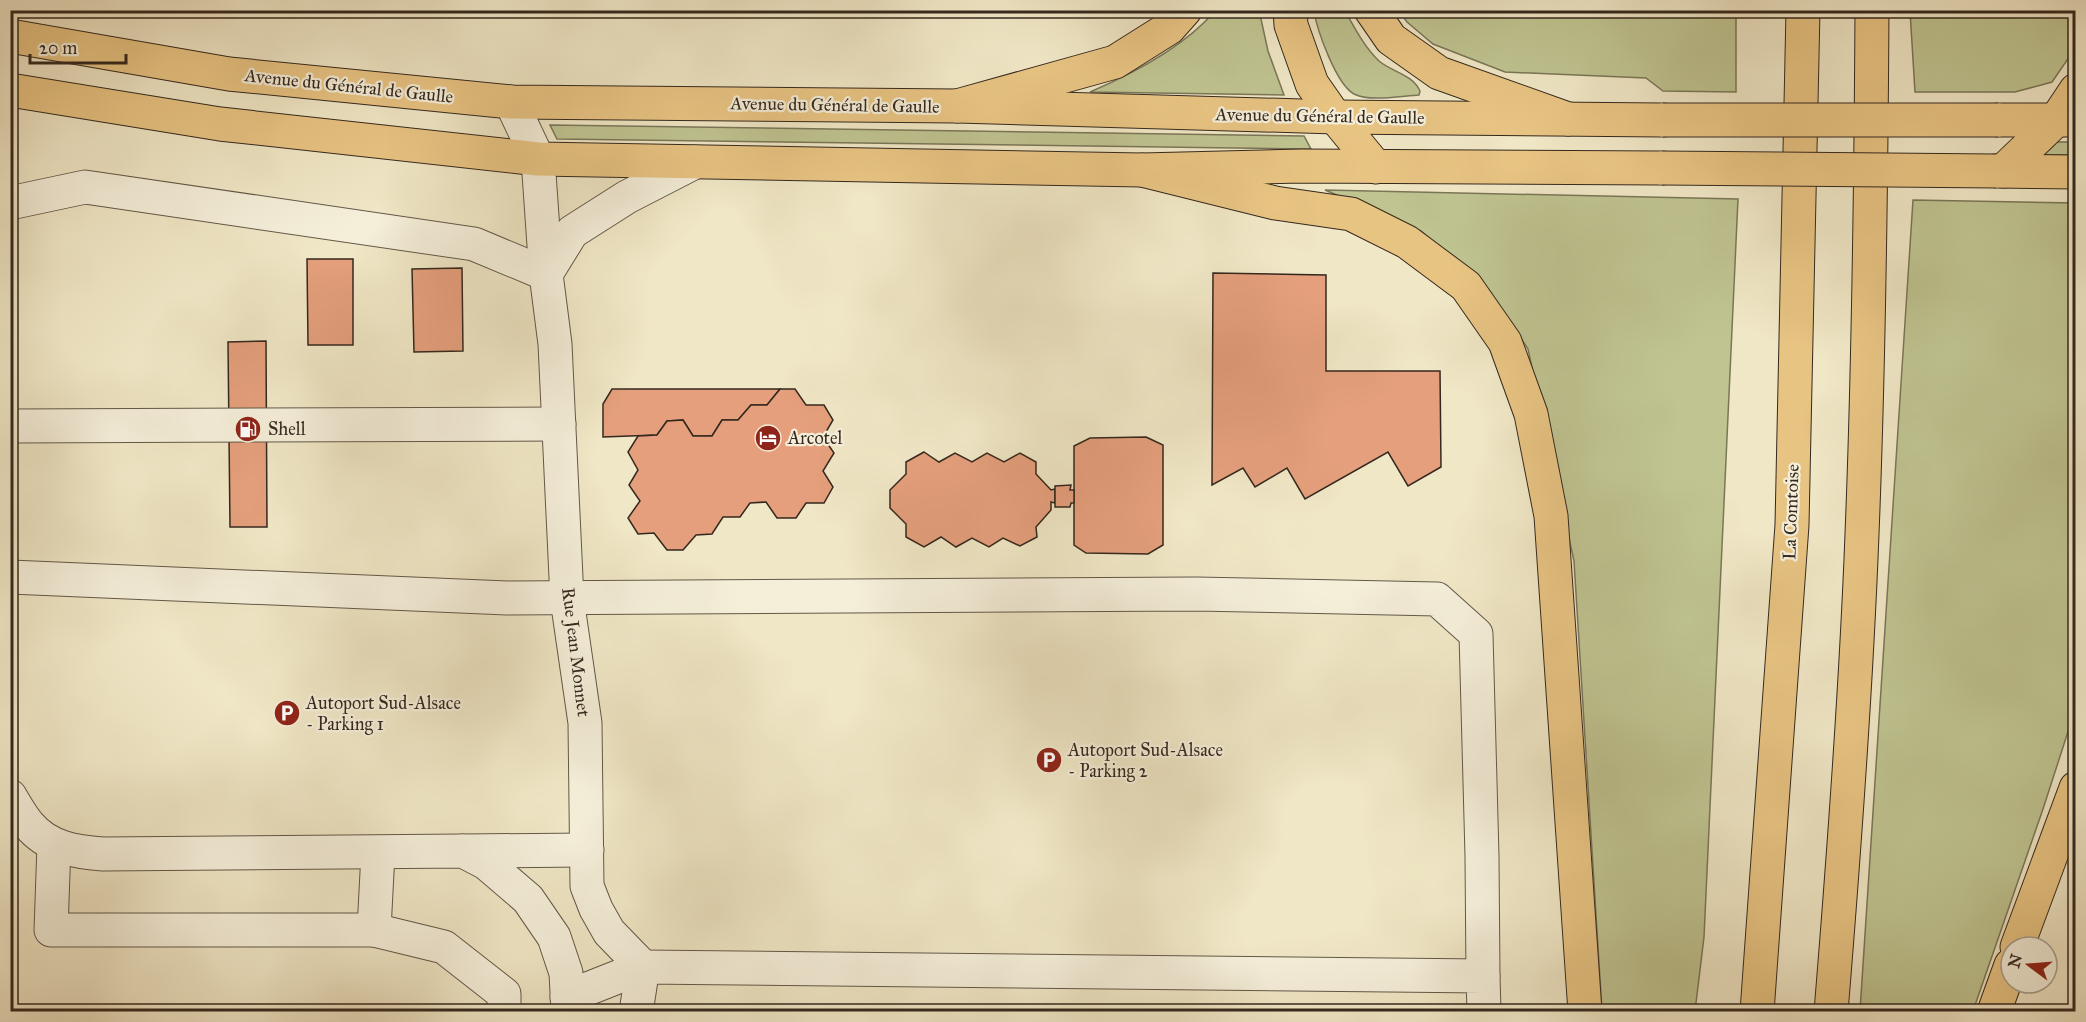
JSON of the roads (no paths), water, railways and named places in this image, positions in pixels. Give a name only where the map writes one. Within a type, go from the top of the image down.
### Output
[{"type":"main road","points":[[957,106],[1115,62],[1169,28],[1185,10]]},
{"type":"main road","points":[[1290,10],[1291,25],[1312,84],[1335,117],[1376,167]]},
{"type":"main road","points":[[1371,10],[1391,39],[1439,73],[1568,119]]},
{"type":"main road","points":[[1787,10],[1803,56]]},
{"type":"main road","name":"La Comtoise","points":[[1757,1011],[1792,525],[1803,10]]},
{"type":"main road","points":[[1831,1011],[1846,827],[1862,535],[1870,219],[1872,10]]},
{"type":"main road","name":"Avenue du Général de Gaulle","points":[[10,36],[229,74],[511,102],[957,106],[1335,117],[2066,120]]},
{"type":"main road","points":[[10,90],[220,124],[538,159],[1142,170],[1300,166],[2076,172]]},
{"type":"main road","points":[[2000,171],[2066,120],[2076,90]]},
{"type":"main road","points":[[1142,170],[1275,203],[1351,214],[1407,242],[1466,286],[1505,342],[1531,414],[1551,516],[1585,1011]]},
{"type":"main road","points":[[2022,935],[2076,788]]},
{"type":"main road","points":[[1994,1011],[2000,995]]},
{"type":"street","name":"Rue Jean Monnet","points":[[511,102],[538,159],[546,274],[555,344],[567,599],[585,723],[587,886],[596,909],[609,932],[643,967]]},
{"type":"street","points":[[10,203],[85,187],[474,244],[546,274],[572,232],[627,197],[695,162]]},
{"type":"street","points":[[10,426],[559,424]]},
{"type":"street","points":[[10,577],[495,598],[1196,594],[1437,599],[1476,634],[1484,1011]]},
{"type":"street","points":[[10,796],[29,826],[54,845],[73,852],[103,854],[378,853],[587,850]]},
{"type":"street","points":[[54,845],[51,930],[374,930],[444,947],[504,994],[504,1011]]},
{"type":"street","points":[[463,851],[486,862],[528,899],[554,937],[566,973],[567,1004],[643,967],[1483,976]]},
{"type":"street","points":[[374,930],[378,853]]},
{"type":"street","points":[[636,1011],[643,967]]},
{"type":"place","name":"Shell","points":[[248,429]]},
{"type":"place","name":"Arcotel","points":[[768,438]]},
{"type":"place","name":"Autoport Sud-Alsace - Parking 1","points":[[287,713]]},
{"type":"place","name":"Autoport Sud-Alsace - Parking 2","points":[[1049,760]]}]
